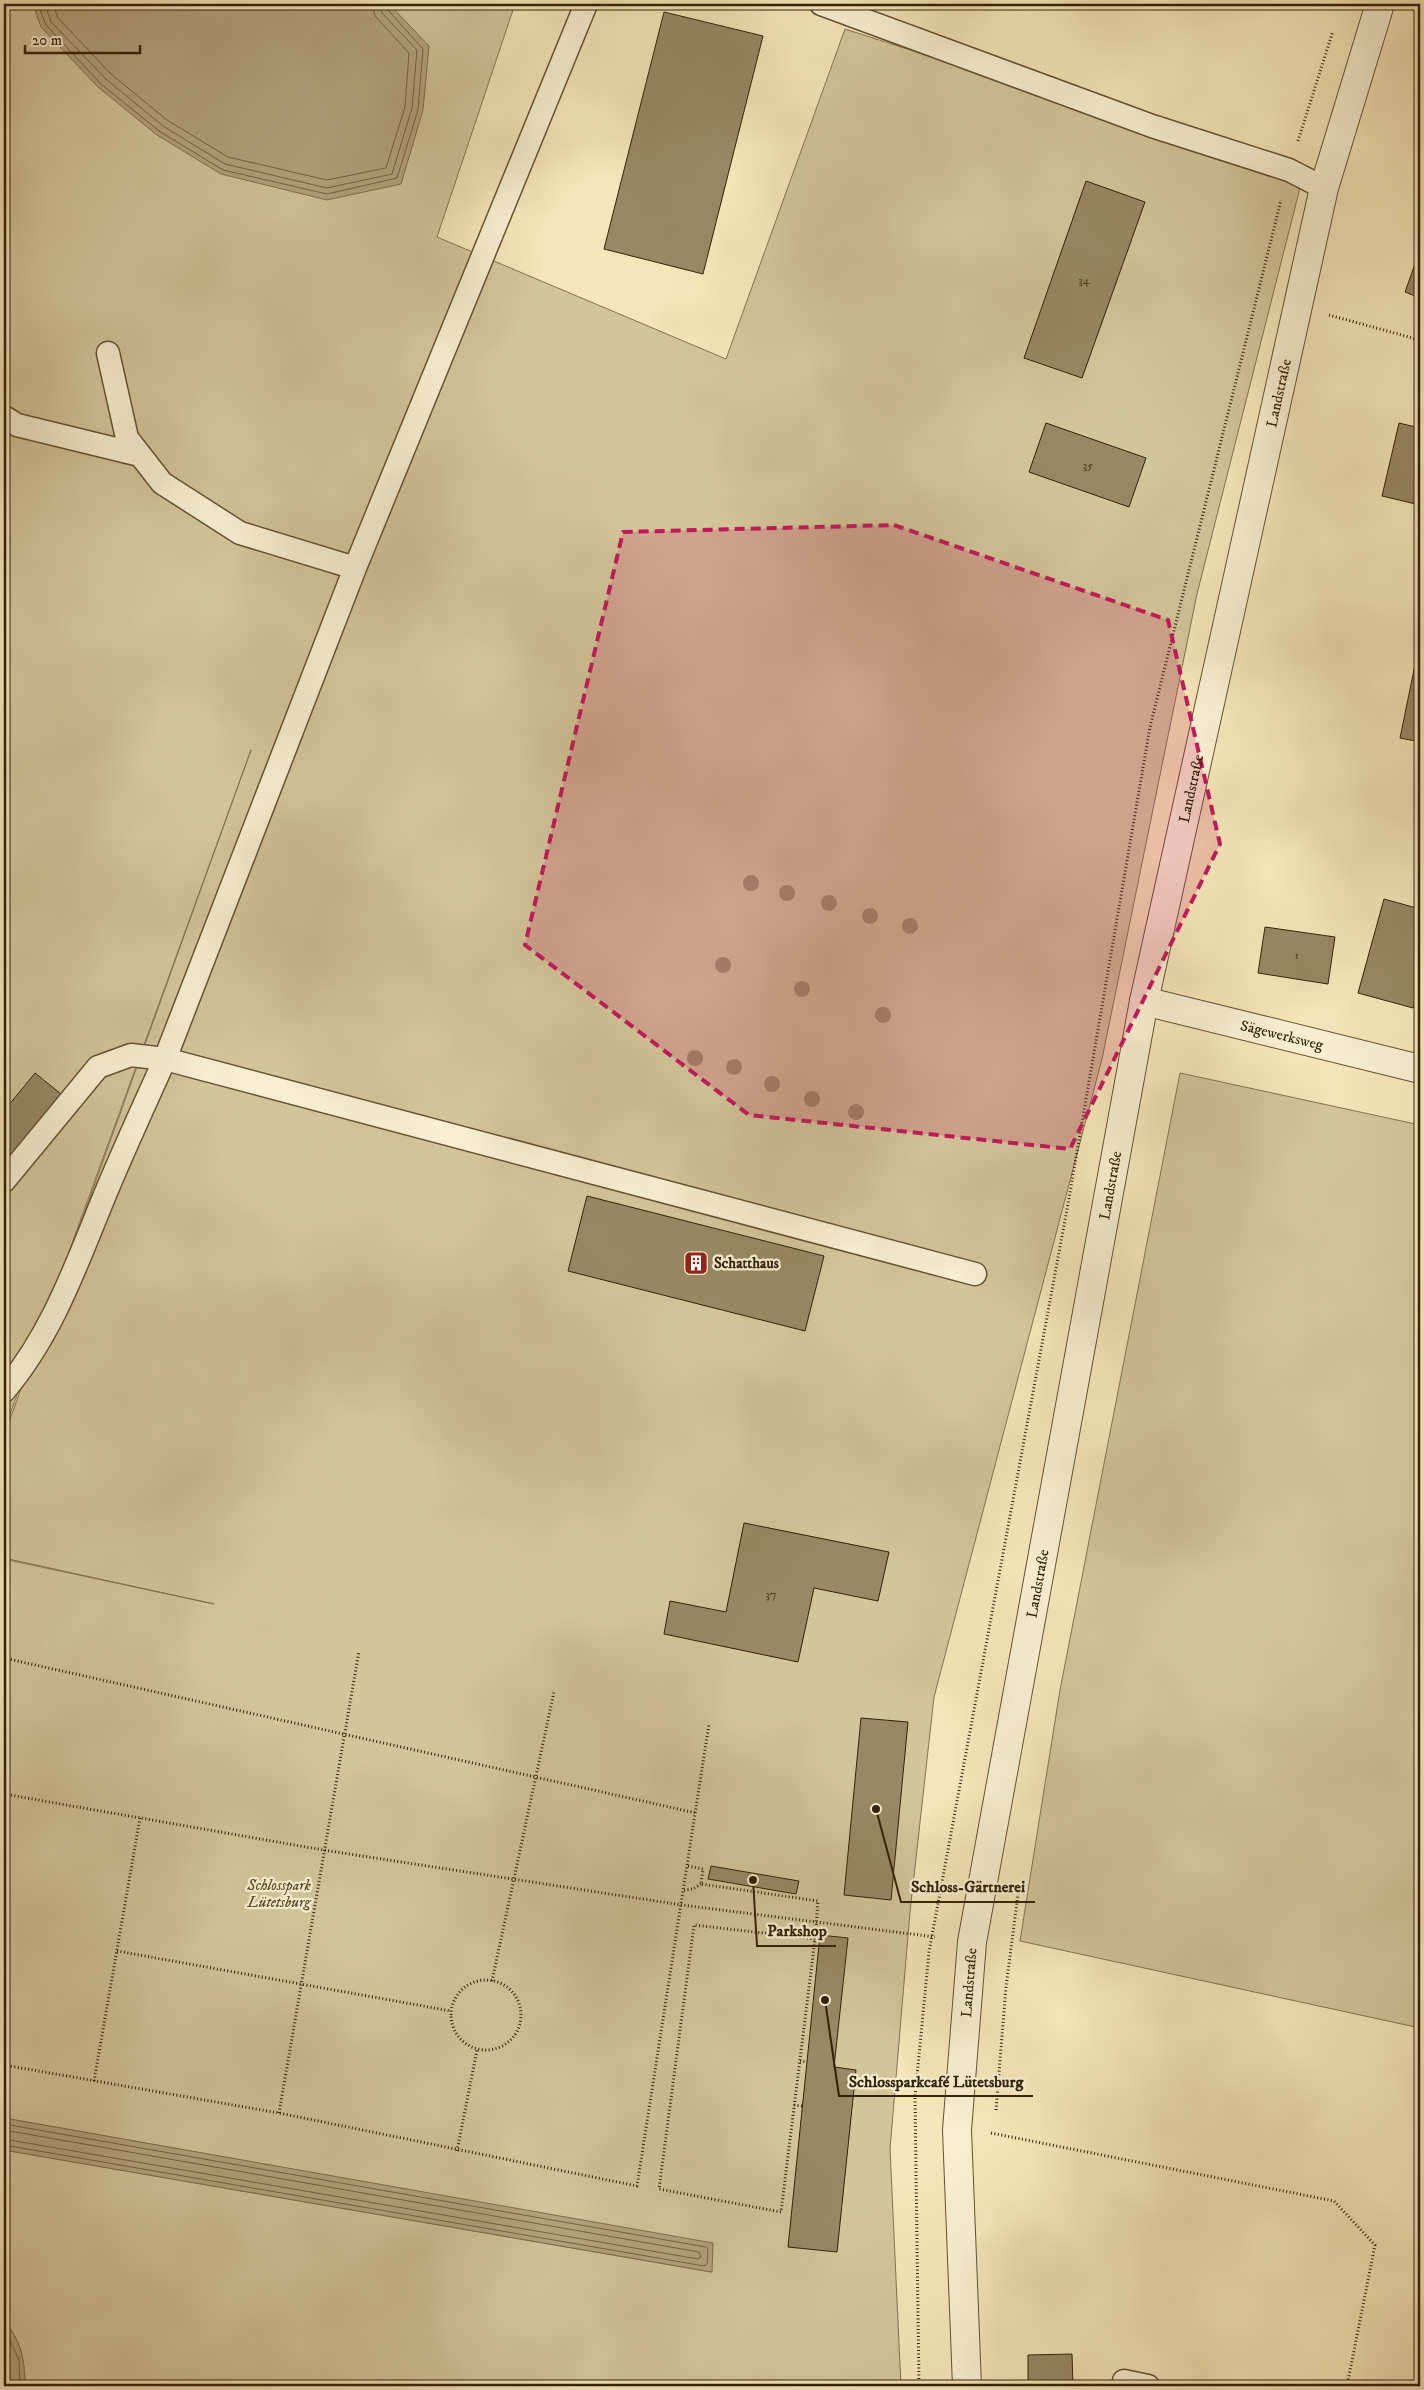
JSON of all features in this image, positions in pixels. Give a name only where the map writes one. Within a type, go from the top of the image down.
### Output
[{"type":"street","name":"Landstraße","points":[[967,2386],[957,2130],[972,1942],[1144,1001],[1324,188],[1380,4]]},
{"type":"street","name":"Sägewerksweg","points":[[1144,1001],[1420,1069]]},
{"type":"lane","points":[[4,1390],[22,1369],[56,1314],[121,1156],[166,1059],[354,568],[586,4]]},
{"type":"lane","points":[[821,4],[1152,126],[1289,170],[1324,188]]},
{"type":"lane","points":[[108,353],[127,438],[162,483],[240,533],[354,568]]},
{"type":"lane","points":[[4,417],[17,425],[140,455]]},
{"type":"lane","points":[[4,1181],[98,1066],[131,1055],[166,1059],[975,1274]]},
{"type":"lane","points":[[1124,2381],[1148,2386]]},
{"type":"path","points":[[1298,306],[1420,340]]},
{"type":"path","points":[[279,2113],[323,1850],[359,1651]]},
{"type":"path","points":[[4,1658],[696,1813]]},
{"type":"path","points":[[492,1980],[554,1692]]},
{"type":"path","points":[[4,2065],[279,2113],[457,2151],[636,2186],[710,1724]]},
{"type":"path","points":[[4,1794],[323,1850],[514,1877],[691,1906],[972,1942]]},
{"type":"path","points":[[94,2081],[140,1818]]},
{"type":"path","points":[[688,1866],[703,1869],[701,1884]]},
{"type":"path","points":[[995,2113],[1006,1987],[1020,1881]]},
{"type":"path","points":[[684,1890],[693,1889],[701,1884],[818,1901],[815,1939],[781,2212],[659,2189],[694,1925],[815,1939]]},
{"type":"path","points":[[117,1951],[451,2011]]},
{"type":"path","points":[[481,1980],[492,1980],[511,1990],[521,2010],[521,2021],[517,2032],[510,2042],[500,2048],[488,2051],[477,2050],[459,2039],[453,2026],[451,2011],[454,2000],[470,1984],[481,1980]]},
{"type":"path","points":[[457,2151],[477,2050]]},
{"type":"path","points":[[800,2061],[807,2062]]},
{"type":"path","points":[[794,2105],[802,2106]]},
{"type":"path","points":[[915,2128],[994,2133],[1334,2201],[1375,2245],[1347,2386]]},
{"type":"path","points":[[993,2143],[994,2133]]},
{"type":"highlighted area","points":[[894,525],[1168,620],[1220,844],[1070,1149],[749,1115],[525,945],[623,532]]},
{"type":"green space","name":"Schlosspark Lütetsburg","points":[[4,4],[515,4],[437,237],[726,359],[845,29],[1303,176],[1197,594],[1102,1059],[934,1697],[910,1912],[890,2149],[901,2386],[25,2386],[21,2351],[14,2335],[4,2321],[4,2150],[711,2272],[713,2244],[4,2118],[4,1559],[214,1604],[4,1558],[4,1436],[251,750],[4,1431]]},
{"type":"green space","points":[[1180,1073],[1420,1125],[1420,2028],[1020,1941],[1060,1690]]},
{"type":"water","points":[[33,4],[389,4],[429,46],[423,110],[401,184],[327,200],[221,174],[157,135],[98,87],[41,27]]},
{"type":"water","points":[[4,2118],[713,2243],[712,2272],[4,2150]]},
{"type":"water","points":[[4,2321],[14,2335],[21,2351],[25,2386],[4,2386]]},
{"type":"building","points":[[664,12],[763,36],[703,274],[604,249]]},
{"type":"building","points":[[1086,181],[1145,202],[1082,378],[1024,358]]},
{"type":"building","points":[[1420,250],[1420,298],[1405,292]]},
{"type":"building","points":[[1046,423],[1146,458],[1129,507],[1029,472]]},
{"type":"building","points":[[1399,423],[1420,428],[1420,505],[1382,496]]},
{"type":"building","points":[[1415,665],[1420,666],[1420,742],[1400,738]]},
{"type":"building","points":[[1384,899],[1420,909],[1420,982],[1413,1008],[1358,993]]},
{"type":"building","points":[[1265,927],[1335,937],[1328,984],[1258,973]]},
{"type":"building","points":[[35,1073],[61,1094],[4,1164],[4,1111]]},
{"type":"building","name":"Schatthaus","points":[[587,1196],[824,1256],[805,1331],[568,1271]]},
{"type":"building","points":[[744,1523],[889,1552],[878,1601],[814,1588],[798,1662],[664,1634],[670,1601],[726,1612]]},
{"type":"building","points":[[861,1718],[908,1722],[891,1900],[844,1895]]},
{"type":"building","points":[[711,1866],[799,1881],[796,1894],[708,1879]]},
{"type":"building","points":[[820,1935],[848,1938],[834,2067],[856,2070],[837,2252],[788,2247]]},
{"type":"building","points":[[1072,2354],[1073,2386],[1028,2386],[1028,2355]]},
{"type":"place","name":"Schatthaus","points":[[696,1263]]},
{"type":"place","name":"Schloss-Gärtnerei","points":[[876,1809]]},
{"type":"place","name":"Parkshop","points":[[753,1880]]},
{"type":"place","name":"Schlossparkcafé Lütetsburg","points":[[825,2000]]}]
